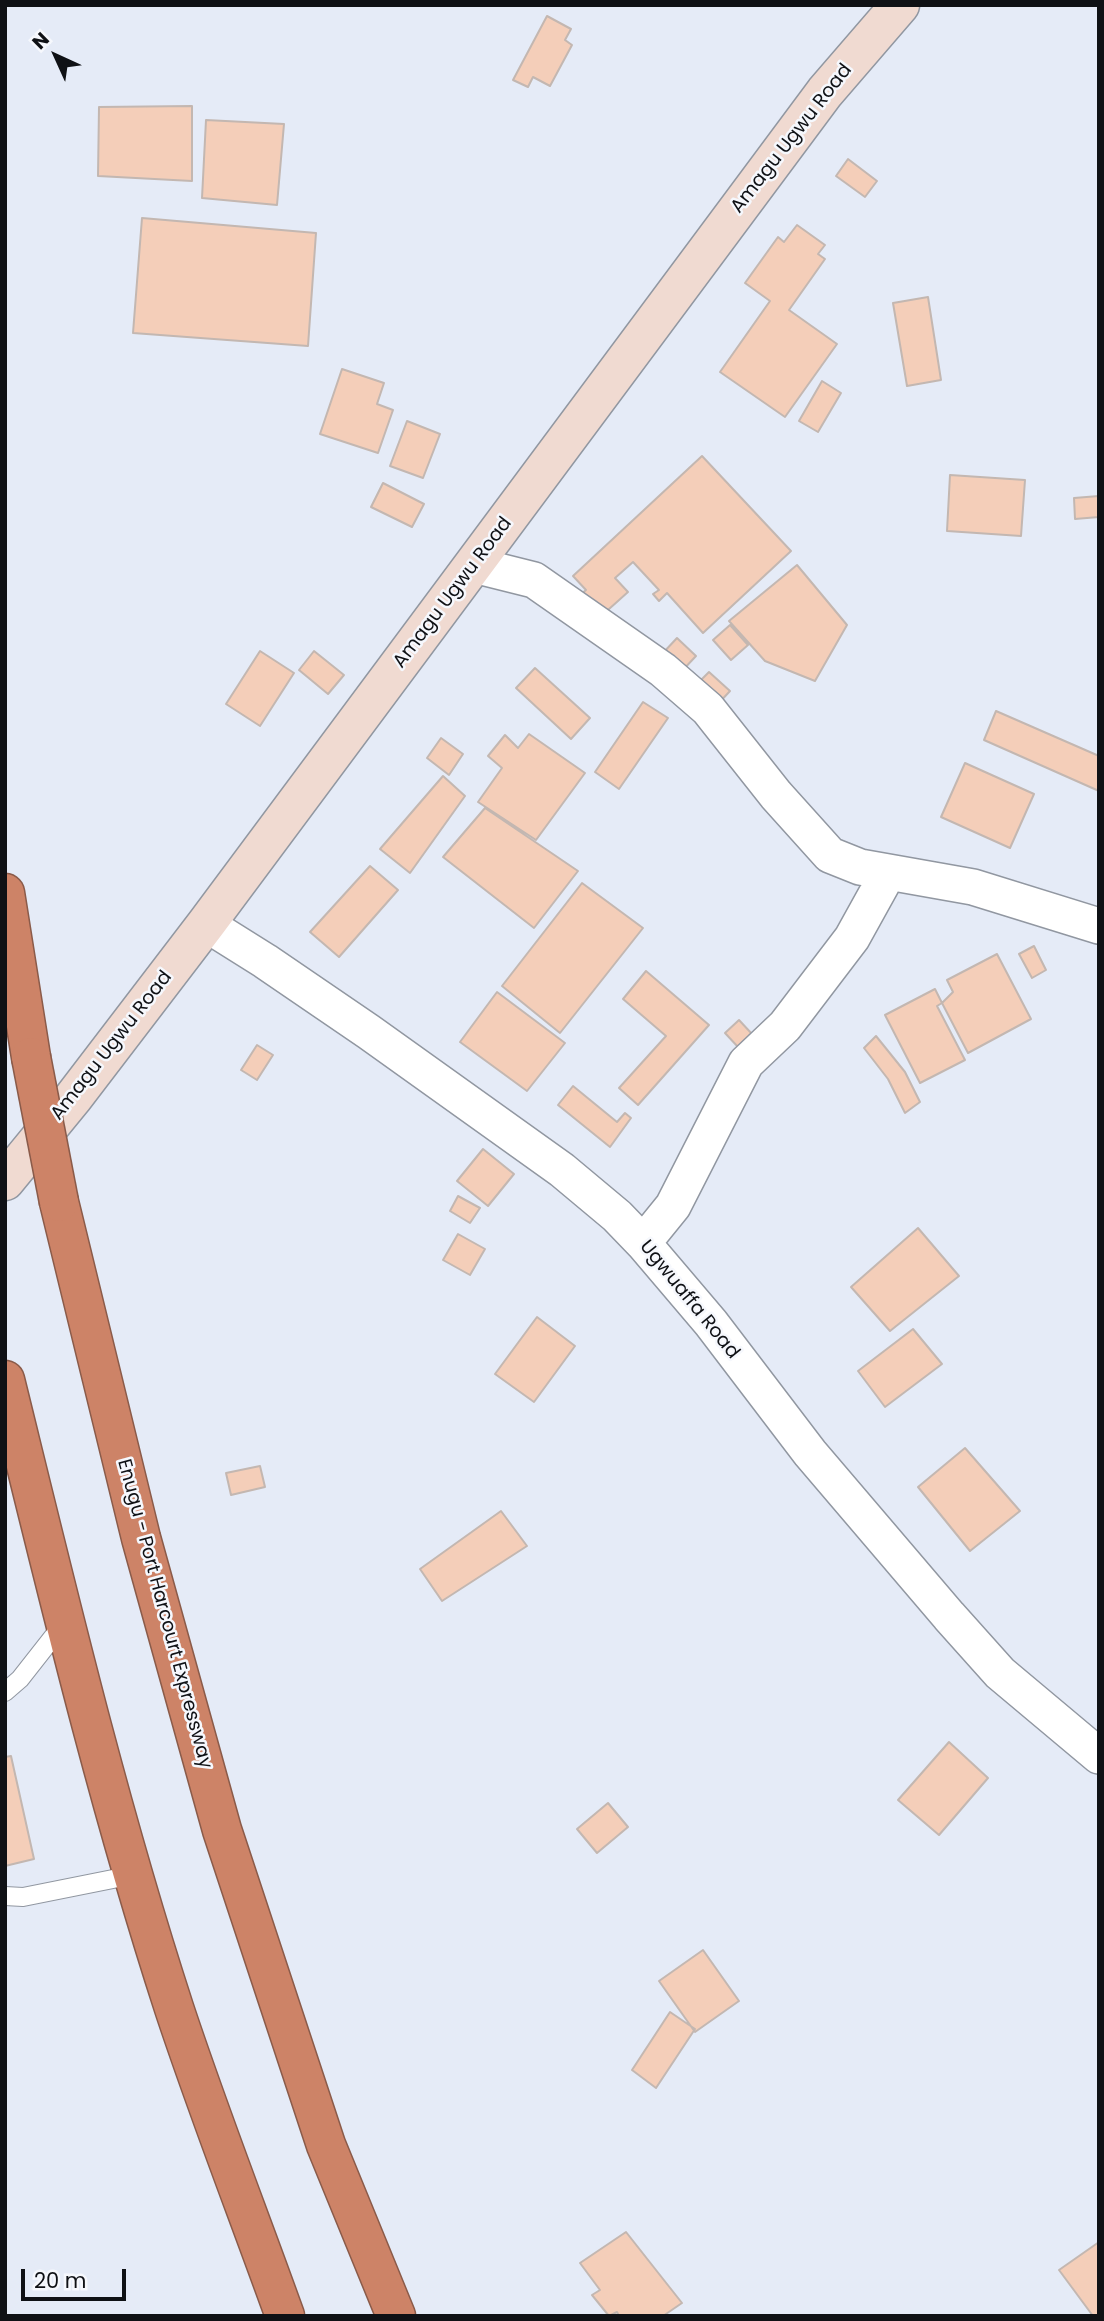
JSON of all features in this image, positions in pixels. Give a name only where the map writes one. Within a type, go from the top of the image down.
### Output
[{"type":"highway","name":"Enugu - Port Harcourt Expressway","points":[[5,893],[31,1057],[59,1202],[141,1538],[222,1830],[326,2145],[396,2316]]},
{"type":"highway","points":[[5,1380],[81,1692],[133,1875],[174,2010],[285,2316]]},
{"type":"street","name":"Amagu Ugwu Road","points":[[5,1181],[73,1098],[206,924],[825,92],[900,5]]},
{"type":"street","points":[[474,565],[534,580],[663,670],[708,709],[776,795],[830,855],[860,867],[973,887],[1099,926]]},
{"type":"street","points":[[643,1243],[673,1206],[746,1063],[785,1026],[852,938],[888,873]]},
{"type":"street","name":"Ugwuaffa Road","points":[[206,924],[369,1032],[562,1170],[617,1216],[711,1323],[810,1453],[949,1616],[1000,1673],[1099,1756]]},
{"type":"lane","points":[[5,1692],[20,1679],[65,1622]]},
{"type":"lane","points":[[5,1896],[23,1897],[133,1875]]},
{"type":"building","points":[[547,16],[571,29],[565,40],[572,45],[550,86],[533,77],[528,87],[513,80]]},
{"type":"building","points":[[192,106],[192,181],[98,176],[99,107]]},
{"type":"building","points":[[206,120],[284,124],[277,205],[202,198]]},
{"type":"building","points":[[848,159],[877,181],[865,197],[836,176]]},
{"type":"building","points":[[142,218],[316,233],[308,346],[133,333]]},
{"type":"building","points":[[797,225],[825,245],[818,254],[825,259],[789,310],[837,344],[785,417],[720,372],[770,301],[745,283],[778,237],[784,242]]},
{"type":"building","points":[[928,297],[941,380],[907,386],[893,303]]},
{"type":"building","points":[[342,369],[384,383],[377,404],[393,410],[378,453],[320,434]]},
{"type":"building","points":[[822,381],[841,393],[818,432],[799,421]]},
{"type":"building","points":[[407,421],[440,434],[423,478],[390,466]]},
{"type":"building","points":[[702,456],[791,551],[703,633],[667,593],[659,601],[653,594],[659,590],[633,562],[615,578],[628,592],[599,618],[579,596],[586,590],[573,576]]},
{"type":"building","points":[[950,475],[1025,480],[1021,536],[947,531]]},
{"type":"building","points":[[383,483],[424,504],[412,527],[371,507]]},
{"type":"building","points":[[1099,496],[1099,517],[1075,519],[1074,498]]},
{"type":"building","points":[[797,565],[847,625],[815,681],[765,661],[729,621]]},
{"type":"building","points":[[730,625],[748,645],[731,660],[713,640]]},
{"type":"building","points":[[677,638],[696,656],[681,672],[662,654]]},
{"type":"building","points":[[260,651],[294,673],[260,726],[226,704]]},
{"type":"building","points":[[314,651],[344,675],[328,694],[299,670]]},
{"type":"building","points":[[535,668],[590,718],[571,739],[516,688]]},
{"type":"building","points":[[709,672],[730,691],[717,705],[696,685]]},
{"type":"building","points":[[643,702],[668,718],[619,789],[595,772]]},
{"type":"building","points":[[996,711],[1099,756],[1099,791],[984,740]]},
{"type":"building","points":[[529,734],[585,773],[536,840],[478,802],[502,768],[488,756],[505,735],[518,748]]},
{"type":"building","points":[[441,738],[463,754],[449,775],[427,758]]},
{"type":"building","points":[[965,763],[1034,794],[1010,848],[941,817]]},
{"type":"building","points":[[443,776],[465,796],[410,873],[380,849]]},
{"type":"building","points":[[485,808],[578,871],[534,928],[443,857]]},
{"type":"building","points":[[370,866],[398,890],[339,957],[310,932]]},
{"type":"building","points":[[582,883],[643,928],[560,1033],[502,986]]},
{"type":"building","points":[[1034,946],[1046,970],[1032,978],[1019,954]]},
{"type":"building","points":[[997,954],[1031,1019],[968,1053],[942,1003],[953,992],[947,980]]},
{"type":"building","points":[[646,971],[709,1025],[638,1105],[619,1088],[666,1036],[623,999]]},
{"type":"building","points":[[935,989],[942,1003],[937,1006],[965,1060],[920,1083],[885,1015]]},
{"type":"building","points":[[497,992],[565,1043],[527,1091],[460,1042]]},
{"type":"building","points":[[739,1020],[752,1034],[738,1047],[725,1033]]},
{"type":"building","points":[[876,1036],[905,1072],[920,1102],[905,1113],[888,1079],[864,1048]]},
{"type":"building","points":[[257,1045],[273,1055],[257,1080],[241,1070]]},
{"type":"building","points":[[573,1086],[617,1122],[625,1113],[631,1118],[610,1147],[558,1105]]},
{"type":"building","points":[[483,1149],[514,1174],[488,1206],[457,1181]]},
{"type":"building","points":[[458,1196],[480,1208],[470,1223],[450,1211]]},
{"type":"building","points":[[918,1228],[959,1276],[890,1331],[851,1287]]},
{"type":"building","points":[[458,1234],[485,1249],[470,1275],[443,1260]]},
{"type":"building","points":[[537,1317],[575,1346],[534,1402],[495,1374]]},
{"type":"building","points":[[913,1329],[942,1364],[885,1407],[858,1371]]},
{"type":"building","points":[[965,1448],[1020,1511],[970,1551],[918,1487]]},
{"type":"building","points":[[260,1466],[265,1487],[231,1495],[226,1473]]},
{"type":"building","points":[[501,1511],[527,1546],[442,1601],[420,1569]]},
{"type":"building","points":[[949,1742],[988,1778],[939,1835],[898,1800]]},
{"type":"building","points":[[11,1756],[34,1859],[5,1866],[5,1757]]},
{"type":"building","points":[[608,1803],[628,1827],[597,1853],[577,1829]]},
{"type":"building","points":[[703,1950],[739,2001],[695,2032],[659,1981]]},
{"type":"building","points":[[670,2012],[695,2029],[656,2088],[632,2070]]},
{"type":"building","points":[[626,2232],[682,2303],[663,2316],[619,2316],[617,2312],[609,2316],[592,2295],[600,2290],[580,2263]]},
{"type":"building","points":[[1099,2242],[1099,2316],[1093,2316],[1059,2270]]}]
